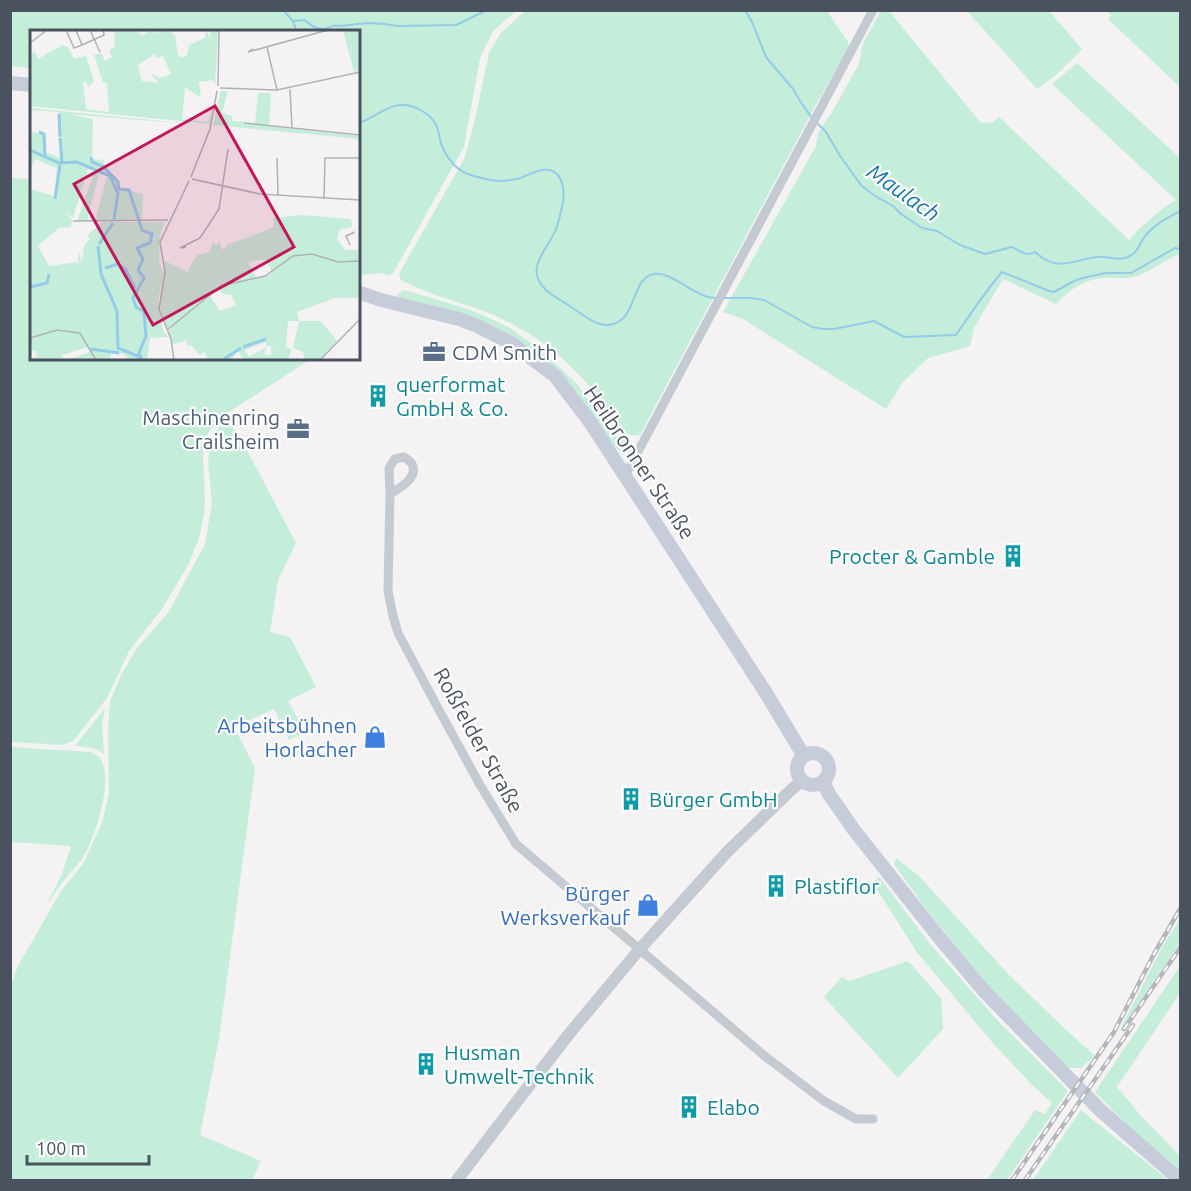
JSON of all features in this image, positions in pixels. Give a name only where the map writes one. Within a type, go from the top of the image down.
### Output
[{"type":"main road","points":[[10,83],[30,85]]},
{"type":"main road","name":"Heilbronner Straße","points":[[360,293],[459,319],[491,332],[511,343],[555,376],[580,407],[764,690],[804,756]]},
{"type":"main road","points":[[818,753],[824,756],[828,762],[829,773],[823,782],[816,785],[802,781],[797,771],[804,756],[818,753]]},
{"type":"main road","points":[[823,782],[854,830],[984,991],[1100,1110],[1180,1180]]},
{"type":"street","points":[[625,476],[873,10]]},
{"type":"street","name":"Roßfelder Straße","points":[[390,494],[388,591],[398,633],[480,785],[516,844],[766,1057],[824,1101],[856,1119],[873,1119]]},
{"type":"street","points":[[457,1180],[569,1034],[639,950],[727,852],[802,781]]},
{"type":"green space","points":[[11,10],[516,11],[493,31],[480,58],[464,147],[393,273],[389,276],[381,273],[360,275],[360,30],[30,30],[30,68],[11,66]]},
{"type":"green space","points":[[881,10],[889,11],[981,123],[993,122],[999,117],[1129,240],[1162,209],[1176,200],[1052,84],[1077,63],[1180,158],[1180,254],[1133,277],[1097,279],[1084,283],[1066,294],[1056,304],[1003,279],[974,328],[970,346],[928,358],[903,382],[886,409],[743,319],[723,312],[816,146],[818,134],[858,66],[862,46]]},
{"type":"green space","points":[[525,11],[827,11],[848,42],[849,47],[813,110],[640,435],[630,435],[615,426],[586,383],[566,362],[540,341],[499,318],[410,285],[401,280],[399,274],[464,159],[489,53],[500,34]]},
{"type":"green space","points":[[967,11],[1049,11],[1082,49],[1056,75],[1037,89]]},
{"type":"green space","points":[[1107,11],[1180,11],[1180,87],[1108,19],[1112,15]]},
{"type":"green space","points":[[10,177],[30,180],[30,360],[309,360],[226,414],[210,430],[205,439],[203,457],[204,515],[199,538],[188,565],[162,609],[129,651],[107,698],[74,740],[63,745],[11,742],[12,542],[10,530]]},
{"type":"green space","points":[[404,290],[478,313],[508,327],[534,345],[577,384],[615,435],[634,445],[634,448],[626,453],[617,449],[522,345],[400,299],[397,296]]},
{"type":"green space","points":[[226,420],[239,435],[296,543],[278,580],[270,632],[290,637],[316,687],[288,701],[305,732],[289,740],[274,709],[234,727],[255,768],[219,1039],[200,1135],[261,1161],[252,1180],[11,1180],[11,985],[18,966],[61,891],[83,864],[102,823],[109,793],[110,702],[121,675],[137,648],[168,613],[205,544],[212,503],[208,463],[210,448],[215,432]]},
{"type":"green space","points":[[105,708],[102,724],[104,754],[94,749],[75,746]]},
{"type":"green space","points":[[10,747],[91,752],[99,757],[103,766],[105,791],[90,843],[82,859],[47,905],[62,874],[71,846],[11,842]]},
{"type":"green space","points":[[896,858],[920,877],[1009,975],[1095,1056],[1081,1068],[1067,1068],[985,982],[925,908],[894,864]]},
{"type":"green space","points":[[879,877],[931,945],[998,1021],[1068,1091],[1007,1180],[987,1180],[1035,1110],[1045,1114],[1052,1103],[992,1042],[916,951],[873,883]]},
{"type":"green space","points":[[1180,920],[1180,943],[1118,1034],[1163,945]]},
{"type":"green space","points":[[908,961],[941,998],[943,1029],[898,1078],[824,997],[842,977],[849,981]]},
{"type":"green space","points":[[1180,966],[1180,993],[1117,1087],[1141,1116],[1180,1156],[1180,1172],[1129,1127],[1095,1092]]},
{"type":"green space","points":[[1081,1110],[1168,1180],[1033,1180]]},
{"type":"waterway","points":[[283,10],[293,21],[296,30]]},
{"type":"waterway","points":[[293,21],[304,20],[321,29],[335,25],[368,23],[398,26],[456,25],[487,10]]},
{"type":"waterway","name":"Maulach","points":[[745,10],[766,57],[793,89],[812,118]]},
{"type":"waterway","points":[[360,122],[395,106],[411,106],[427,114],[435,122],[447,156],[463,172],[499,181],[517,179],[546,169],[557,174],[563,187],[563,204],[556,229],[539,259],[537,274],[539,282],[548,292],[592,321],[603,325],[618,322],[629,309],[641,283],[646,277],[654,274],[669,277],[701,294],[717,298]]},
{"type":"waterway","name":"Maulach","points":[[816,122],[826,132],[861,185],[875,196],[893,206],[922,228],[937,231],[960,245],[985,254],[1012,247],[1026,254],[1035,252],[1058,264],[1097,257],[1119,259],[1135,252],[1144,237],[1154,227],[1180,211]]},
{"type":"waterway","points":[[723,298],[764,300],[812,327],[823,329],[874,321],[904,337],[956,335],[1002,272],[1054,292],[1076,280],[1087,277],[1106,273],[1131,273],[1175,248],[1180,249]]},
{"type":"railway","points":[[1012,1180],[1114,1032],[1180,909]]},
{"type":"railway","points":[[1124,1029],[1180,948]]},
{"type":"railway","points":[[1025,1180],[1133,1025]]},
{"type":"place","name":"CDM Smith","points":[[434,352]]},
{"type":"place","name":"querformat GmbH & Co.","points":[[378,396]]},
{"type":"place","name":"Maschinenring Crailsheim","points":[[298,429]]},
{"type":"place","name":"Procter & Gamble","points":[[1013,556]]},
{"type":"place","name":"Arbeitsbühnen Horlacher","points":[[375,737]]},
{"type":"place","name":"Bürger GmbH","points":[[631,799]]},
{"type":"place","name":"Plastiflor","points":[[776,886]]},
{"type":"place","name":"Bürger Werksverkauf","points":[[648,905]]},
{"type":"place","name":"Husman Umwelt-Technik","points":[[426,1064]]},
{"type":"place","name":"Elabo","points":[[689,1107]]}]
